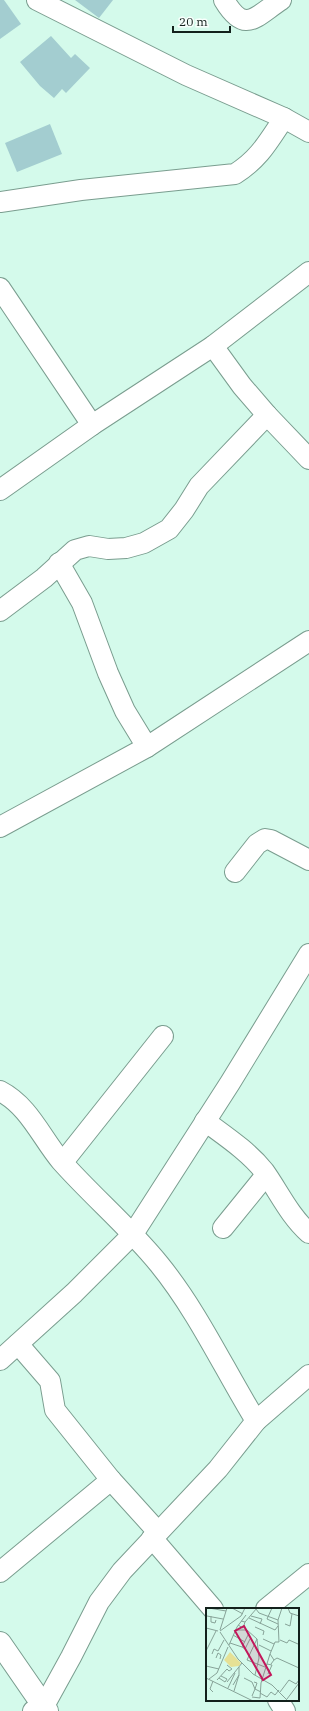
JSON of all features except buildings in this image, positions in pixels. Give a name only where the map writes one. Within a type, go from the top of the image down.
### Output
[{"type":"main road","points":[[0,1643],[41,1709]]},
{"type":"street","points":[[37,0],[186,75],[284,118],[309,132]]},
{"type":"street","points":[[224,0],[233,14],[241,19],[250,21],[282,0]]},
{"type":"street","points":[[0,202],[81,190],[235,174],[247,167],[259,156],[284,118]]},
{"type":"street","points":[[0,490],[92,425],[213,346],[309,272]]},
{"type":"street","points":[[1,294],[92,425]]},
{"type":"street","points":[[213,346],[242,386],[309,459]]},
{"type":"street","points":[[0,611],[44,578],[75,550],[89,546],[108,550],[126,548],[144,543],[170,529],[199,486],[267,415]]},
{"type":"street","points":[[59,563],[82,603],[108,673],[125,711],[147,747]]},
{"type":"street","points":[[0,827],[147,747],[309,641]]},
{"type":"street","points":[[235,872],[257,844],[265,839],[271,840],[309,860]]},
{"type":"street","points":[[0,1360],[74,1293],[133,1234],[309,954]]},
{"type":"street","points":[[63,1162],[163,1036]]},
{"type":"street","points":[[0,1091],[14,1100],[27,1113],[63,1162],[81,1183],[133,1234],[160,1265],[214,1347],[237,1391],[256,1421]]},
{"type":"street","points":[[205,1121],[245,1152],[255,1162],[266,1176],[287,1209],[309,1233]]},
{"type":"street","points":[[223,1228],[266,1176]]},
{"type":"street","points":[[18,1344],[50,1381],[55,1410],[212,1608]]},
{"type":"street","points":[[41,1709],[61,1676],[99,1602],[122,1571],[218,1469],[256,1421],[309,1375]]},
{"type":"street","points":[[0,1572],[111,1480]]},
{"type":"street","points":[[267,1608],[309,1574]]},
{"type":"street","points":[[279,1701],[285,1711]]}]
